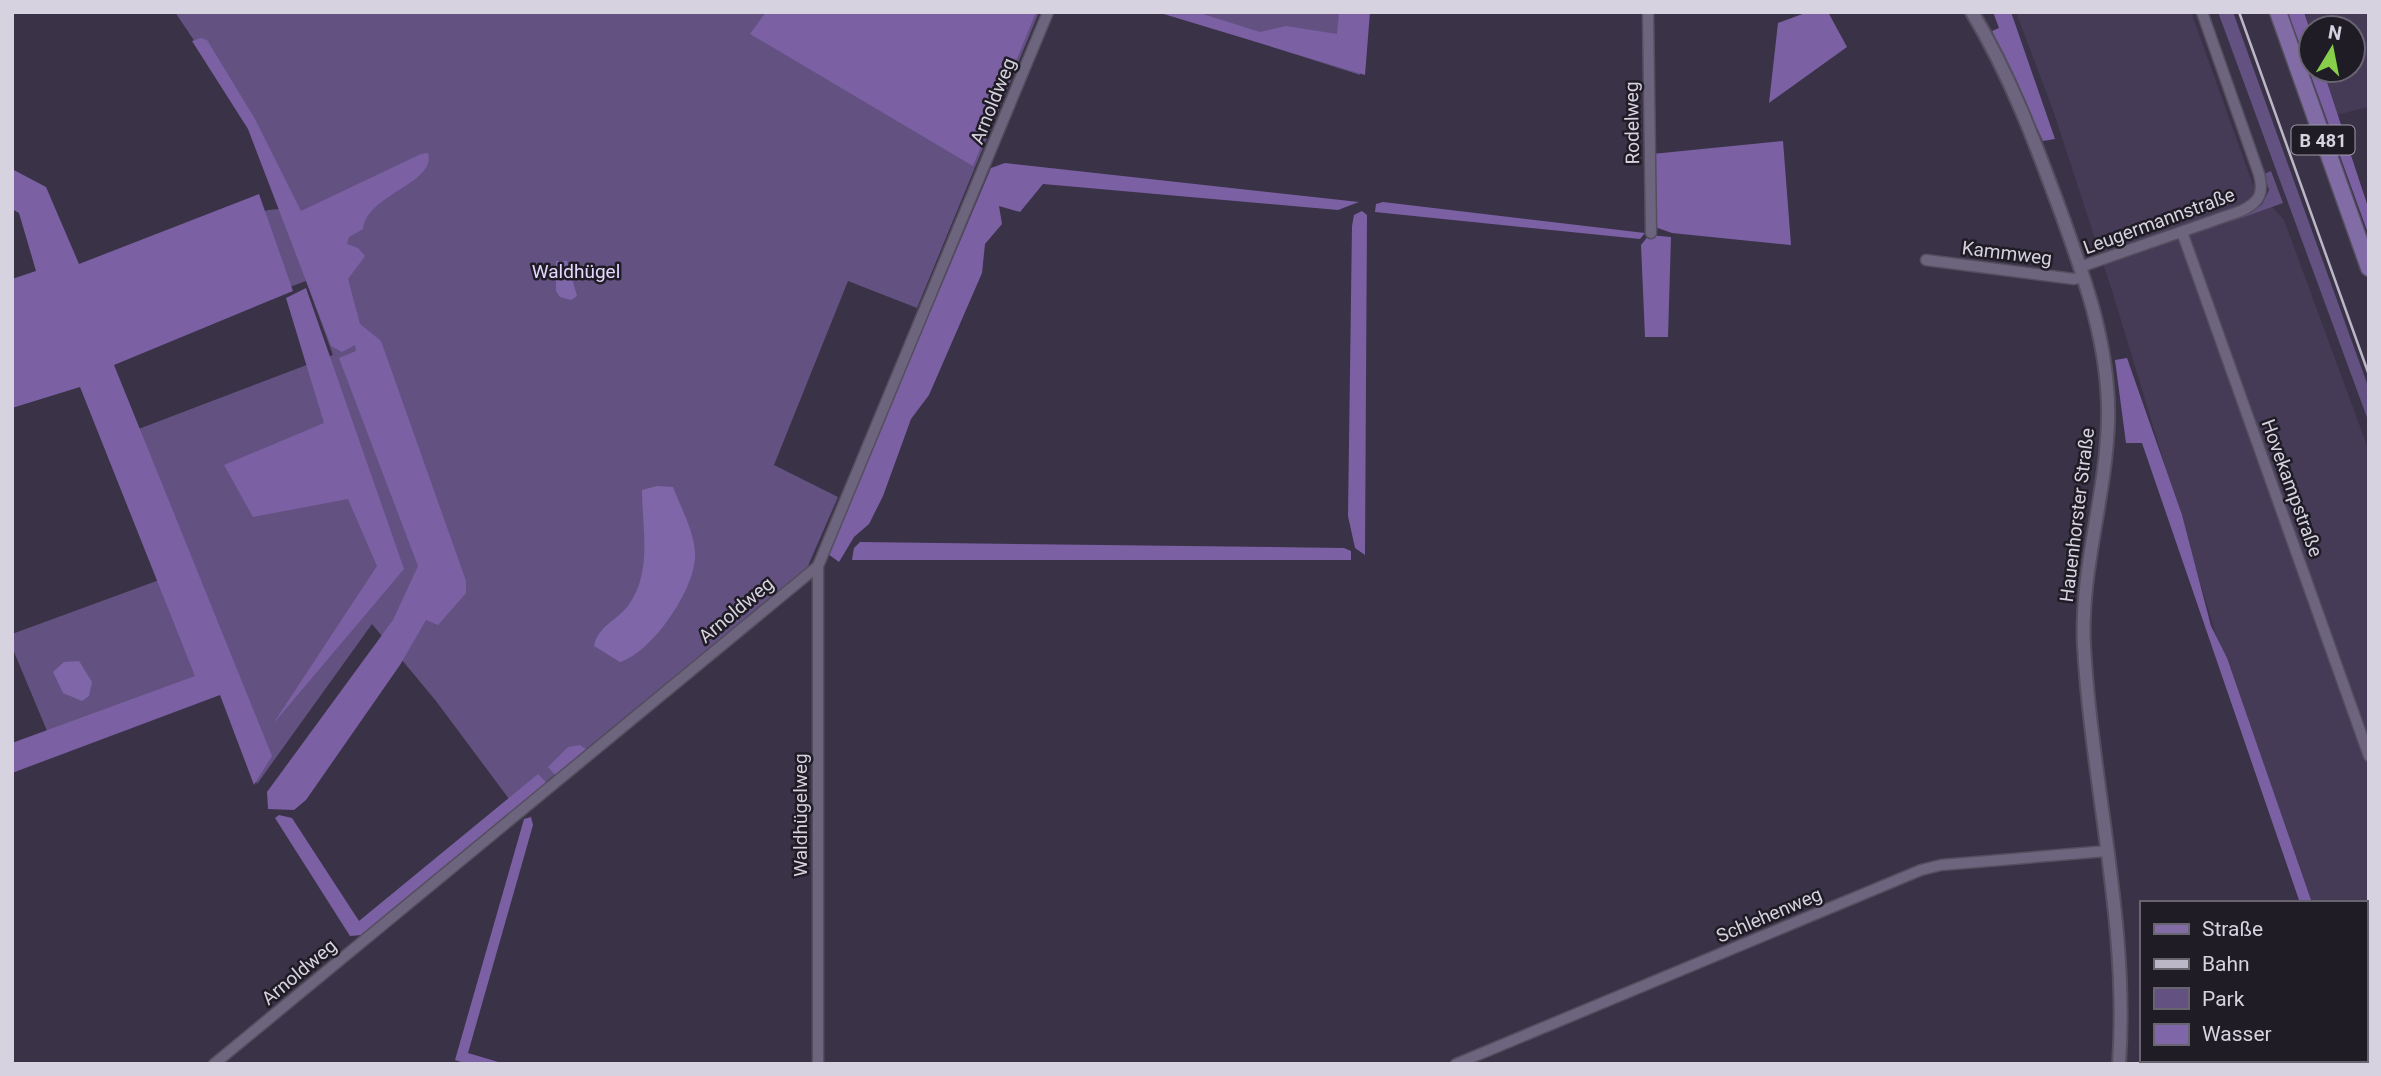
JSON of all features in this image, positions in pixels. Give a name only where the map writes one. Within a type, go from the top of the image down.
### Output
[{"type":"main road","name":"B 481","points":[[2278,12],[2369,268]]},
{"type":"street","name":"Arnoldweg","points":[[214,1064],[818,566],[1048,12]]},
{"type":"street","name":"Rodelweg","points":[[1648,12],[1651,233]]},
{"type":"street","name":"Hauenhorster Straße","points":[[1972,12],[1994,49],[2030,128],[2082,272],[2106,366],[2104,475],[2084,589],[2084,648],[2120,962],[2119,1064]]},
{"type":"street","name":"Leugermannstraße","points":[[2082,272],[2249,207],[2262,192],[2259,174],[2202,12]]},
{"type":"street","name":"Hovekampstraße","points":[[2182,232],[2369,756]]},
{"type":"street","name":"Kammweg","points":[[1926,260],[2074,279],[2082,272]]},
{"type":"street","name":"Waldhügelweg","points":[[818,566],[818,1064]]},
{"type":"street","name":"Schlehenweg","points":[[1456,1064],[1921,870],[1941,865],[2107,851]]},
{"type":"shaded area","points":[[766,12],[1036,12],[973,166],[750,34]]},
{"type":"shaded area","points":[[1157,12],[1196,12],[1260,32],[1286,26],[1337,34],[1339,12],[1370,12],[1365,75]]},
{"type":"shaded area","points":[[1808,12],[1828,12],[1847,47],[1769,103],[1778,23]]},
{"type":"shaded area","points":[[1993,12],[2011,12],[2055,139],[2043,141],[1992,31],[1999,28]]},
{"type":"shaded area","points":[[2016,12],[2191,12],[2253,185],[2284,220],[2369,451],[2369,1064],[2367,901],[2308,901],[2236,701],[2114,297],[2053,110]]},
{"type":"shaded area","points":[[2288,12],[2304,12],[2305,14],[2297,14],[2297,37]]},
{"type":"shaded area","points":[[2369,12],[2369,107],[2336,115],[2326,84],[2367,84],[2367,14],[2306,14]]},
{"type":"shaded area","points":[[201,38],[207,40],[255,119],[301,211],[428,153],[428,163],[422,173],[376,207],[367,217],[363,229],[349,237],[347,244],[358,248],[365,256],[348,279],[360,324],[381,341],[466,581],[466,593],[438,625],[426,620],[400,665],[306,800],[294,810],[268,809],[267,792],[393,620],[418,566],[339,358],[356,351],[355,345],[342,352],[331,346],[248,129],[192,41]]},
{"type":"shaded area","points":[[2314,84],[2328,84],[2369,210],[2369,236]]},
{"type":"shaded area","points":[[1783,141],[1791,245],[1672,233],[1652,226],[1652,154]]},
{"type":"shaded area","points":[[1005,163],[1359,202],[1338,210],[1043,184],[1020,212],[999,206],[1002,224],[985,244],[982,273],[929,395],[911,419],[883,496],[869,524],[854,537],[839,562],[828,554],[991,168]]},
{"type":"shaded area","points":[[12,169],[46,187],[79,264],[259,194],[293,291],[114,365],[272,756],[254,785],[220,695],[12,773],[12,743],[195,676],[80,387],[12,408],[12,279],[36,271],[19,213],[12,209]]},
{"type":"shaded area","points":[[1383,202],[1645,233],[1640,239],[1375,212],[1376,204]]},
{"type":"shaded area","points":[[1362,211],[1367,215],[1365,555],[1355,548],[1348,516],[1352,226],[1354,215]]},
{"type":"shaded area","points":[[1649,235],[1671,237],[1668,337],[1645,337],[1641,245]]},
{"type":"shaded area","points":[[306,288],[404,569],[273,724],[377,566],[348,499],[253,517],[224,465],[324,423],[286,298]]},
{"type":"shaded area","points":[[2127,358],[2182,515],[2211,626],[2227,658],[2311,901],[2299,901],[2142,443],[2126,443],[2115,360]]},
{"type":"shaded area","points":[[860,542],[1344,548],[1351,551],[1351,560],[852,560],[854,548]]},
{"type":"shaded area","points":[[580,745],[587,750],[556,776],[548,767],[568,747]]},
{"type":"shaded area","points":[[538,774],[547,783],[362,935],[350,936],[275,818],[279,815],[292,818],[359,921]]},
{"type":"shaded area","points":[[531,817],[533,825],[468,1053],[505,1064],[467,1064],[455,1060],[524,819]]},
{"type":"green space","name":"Waldhügel","points":[[175,12],[1039,12],[917,308],[848,281],[774,465],[838,497],[807,568],[515,807],[436,701],[372,624],[257,784],[218,678],[50,738],[12,647],[12,634],[181,572],[128,433],[333,355],[306,281],[101,357],[72,279],[268,210],[279,209],[254,130]]},
{"type":"green space","points":[[1163,12],[1363,12],[1360,75]]},
{"type":"green space","points":[[2218,12],[2233,12],[2369,389],[2369,423]]},
{"type":"green space","points":[[2271,171],[2283,203],[2230,222],[2262,205],[2269,190],[2264,174]]},
{"type":"water","points":[[556,261],[567,261],[577,296],[571,300],[560,297],[556,291]]},
{"type":"water","points":[[657,486],[673,487],[693,538],[693,569],[670,618],[645,646],[620,662],[594,646],[599,633],[628,606],[636,593],[641,579],[644,550],[642,490]]},
{"type":"water","points":[[79,661],[92,682],[89,696],[82,701],[63,693],[53,672],[64,662]]},
{"type":"railway","points":[[2239,12],[2369,375]]}]
